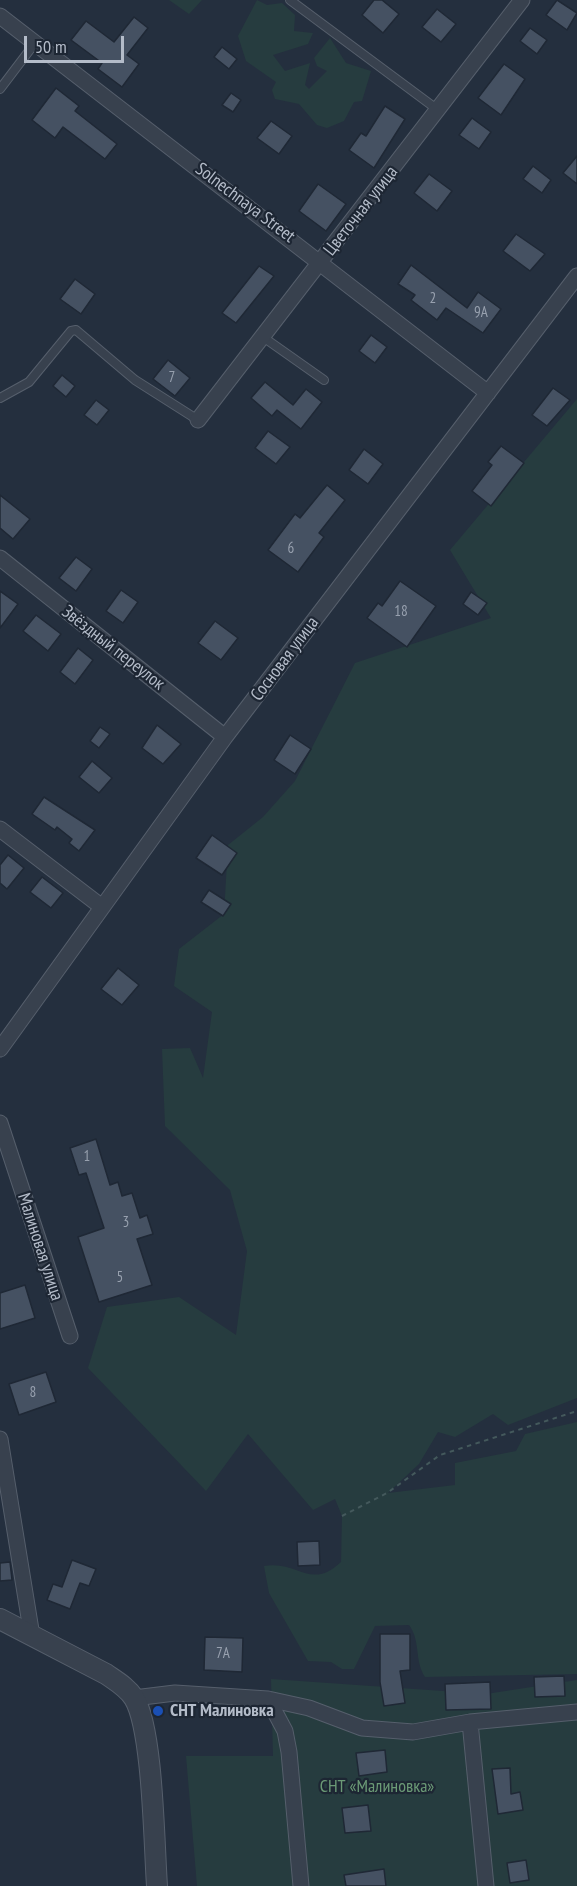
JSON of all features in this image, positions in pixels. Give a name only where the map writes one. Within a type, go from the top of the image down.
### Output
[{"type":"street","name":"Цветочная улица","points":[[198,420],[522,0]]},
{"type":"street","name":"Solnechnaya Street","points":[[0,16],[488,393]]},
{"type":"street","name":"Сосновая улица","points":[[0,1048],[225,737],[577,276]]},
{"type":"street","name":"Звёздный переулок","points":[[0,558],[225,737]]},
{"type":"street","points":[[0,829],[102,907]]},
{"type":"street","name":"Малиновая улица","points":[[0,1123],[70,1336]]},
{"type":"street","points":[[0,1439],[5,1496],[32,1636]]},
{"type":"street","points":[[0,1619],[106,1674],[121,1684],[134,1698],[146,1733],[157,1886]]},
{"type":"street","points":[[134,1698],[175,1694],[268,1699],[309,1708],[362,1728],[413,1732],[470,1722],[577,1712]]},
{"type":"street","points":[[268,1699],[285,1731],[289,1752],[301,1886]]},
{"type":"street","points":[[470,1722],[486,1886]]},
{"type":"lane","points":[[290,0],[439,110]]},
{"type":"lane","points":[[0,89],[35,43]]},
{"type":"lane","points":[[0,398],[28,382],[71,331],[76,330],[135,380],[198,420]]},
{"type":"lane","points":[[263,337],[324,380]]},
{"type":"path","points":[[342,1516],[387,1493],[440,1455],[577,1411]]},
{"type":"green space","points":[[169,0],[202,0],[189,14]]},
{"type":"green space","points":[[257,0],[267,5],[282,3],[295,15],[294,31],[313,33],[308,44],[273,55],[285,71],[310,63],[305,85],[309,89],[327,71],[317,66],[314,58],[330,38],[346,63],[371,71],[362,101],[354,102],[344,121],[327,128],[317,125],[299,104],[275,99],[272,90],[276,82],[246,61],[238,36]]},
{"type":"green space","points":[[577,399],[577,1398],[508,1425],[493,1414],[455,1437],[438,1432],[419,1464],[388,1493],[455,1485],[455,1463],[516,1451],[525,1434],[577,1422],[577,1674],[425,1677],[415,1637],[409,1625],[375,1626],[354,1669],[342,1669],[331,1662],[308,1661],[269,1593],[264,1566],[276,1565],[304,1573],[321,1574],[341,1562],[342,1516],[335,1499],[313,1510],[248,1434],[206,1491],[88,1368],[107,1307],[179,1297],[236,1335],[247,1251],[230,1190],[165,1126],[162,1049],[190,1048],[203,1078],[212,1012],[174,986],[179,949],[224,914],[228,845],[263,817],[295,781],[355,663],[491,618],[450,550]]},
{"type":"green space","name":"СНТ «Малиновка»","points":[[271,1679],[486,1694],[577,1680],[577,1886],[197,1886],[186,1756],[273,1756]]},
{"type":"building","points":[[374,0],[382,0],[399,14],[383,33],[362,15]]},
{"type":"building","points":[[557,0],[577,13],[567,30],[546,15]]},
{"type":"building","points":[[437,9],[456,24],[441,42],[422,27]]},
{"type":"building","points":[[134,17],[148,28],[127,55],[139,64],[122,87],[98,69],[102,63],[71,40],[86,21],[114,42]]},
{"type":"building","points":[[530,28],[547,40],[537,54],[520,41]]},
{"type":"building","points":[[222,47],[237,59],[229,69],[214,57]]},
{"type":"building","points":[[504,64],[525,79],[501,115],[478,98]]},
{"type":"building","points":[[56,88],[79,106],[75,111],[117,144],[105,159],[63,127],[55,138],[32,120]]},
{"type":"building","points":[[231,93],[241,100],[233,112],[222,105]]},
{"type":"building","points":[[385,106],[405,119],[374,168],[349,150],[361,133],[366,136]]},
{"type":"building","points":[[472,118],[491,132],[479,149],[459,135]]},
{"type":"building","points":[[271,121],[292,136],[279,154],[257,138]]},
{"type":"building","points":[[577,156],[577,184],[563,173]]},
{"type":"building","points":[[533,166],[551,180],[542,193],[523,179]]},
{"type":"building","points":[[429,174],[452,191],[437,211],[414,193]]},
{"type":"building","points":[[318,184],[346,204],[326,231],[299,211]]},
{"type":"building","points":[[516,234],[545,254],[530,271],[503,251]]},
{"type":"building","points":[[411,265],[467,308],[478,292],[501,309],[483,333],[446,308],[437,320],[411,300],[415,295],[398,284]]},
{"type":"building","points":[[259,266],[274,276],[236,323],[222,313]]},
{"type":"building","points":[[75,279],[95,294],[81,314],[60,299]]},
{"type":"building","points":[[371,335],[387,347],[375,363],[359,351]]},
{"type":"building","points":[[168,360],[190,378],[175,396],[153,379]]},
{"type":"building","points":[[62,375],[75,386],[66,397],[53,386]]},
{"type":"building","points":[[265,382],[293,405],[306,389],[322,402],[301,429],[277,410],[272,416],[251,398]]},
{"type":"building","points":[[553,388],[570,400],[547,426],[532,415]]},
{"type":"building","points":[[96,400],[109,410],[97,425],[84,415]]},
{"type":"building","points":[[268,431],[290,447],[276,464],[255,448]]},
{"type":"building","points":[[501,446],[524,463],[491,506],[472,491],[492,465],[488,462]]},
{"type":"building","points":[[364,449],[383,464],[368,484],[349,470]]},
{"type":"building","points":[[327,485],[345,500],[319,533],[324,537],[298,572],[268,550],[295,514],[300,518]]},
{"type":"building","points":[[0,495],[30,519],[13,539],[0,528]]},
{"type":"building","points":[[76,557],[92,569],[76,591],[59,578]]},
{"type":"building","points":[[400,581],[436,606],[407,647],[367,618],[378,603],[382,606]]},
{"type":"building","points":[[121,590],[138,602],[123,623],[106,611]]},
{"type":"building","points":[[0,591],[18,604],[0,628]]},
{"type":"building","points":[[471,592],[487,603],[478,615],[463,604]]},
{"type":"building","points":[[36,615],[61,634],[48,651],[23,631]]},
{"type":"building","points":[[215,621],[238,638],[221,660],[198,643]]},
{"type":"building","points":[[78,648],[93,660],[75,684],[60,672]]},
{"type":"building","points":[[157,725],[181,744],[163,764],[142,748]]},
{"type":"building","points":[[100,727],[110,734],[99,748],[90,741]]},
{"type":"building","points":[[290,735],[311,749],[295,774],[274,760]]},
{"type":"building","points":[[92,761],[112,778],[99,793],[79,777]]},
{"type":"building","points":[[44,797],[95,830],[79,851],[69,843],[72,839],[57,827],[55,830],[32,814]]},
{"type":"building","points":[[212,835],[237,853],[222,875],[196,858]]},
{"type":"building","points":[[8,855],[24,868],[7,889],[0,883],[0,865]]},
{"type":"building","points":[[42,877],[63,893],[51,908],[30,892]]},
{"type":"building","points":[[209,890],[231,904],[223,916],[201,902]]},
{"type":"building","points":[[118,968],[139,985],[122,1005],[101,989]]},
{"type":"building","points":[[96,1139],[110,1185],[118,1182],[122,1196],[132,1193],[140,1218],[147,1215],[153,1234],[137,1239],[152,1285],[99,1302],[78,1237],[104,1228],[86,1173],[79,1175],[70,1148]]},
{"type":"building","points":[[25,1285],[35,1318],[0,1329],[0,1293]]},
{"type":"building","points":[[46,1372],[56,1402],[19,1415],[9,1384]]},
{"type":"building","points":[[319,1541],[320,1565],[298,1566],[297,1542]]},
{"type":"building","points":[[72,1560],[96,1569],[89,1586],[80,1583],[70,1609],[47,1600],[53,1584],[62,1587]]},
{"type":"building","points":[[10,1562],[12,1580],[0,1581],[0,1563]]},
{"type":"building","points":[[380,1634],[410,1634],[410,1670],[400,1671],[405,1703],[384,1706],[380,1682]]},
{"type":"building","points":[[205,1637],[243,1638],[242,1672],[204,1670]]},
{"type":"building","points":[[564,1676],[565,1696],[535,1697],[534,1677]]},
{"type":"building","points":[[490,1682],[491,1709],[446,1710],[445,1684]]},
{"type":"building","points":[[385,1750],[387,1772],[359,1776],[356,1753]]},
{"type":"building","points":[[510,1768],[511,1794],[520,1792],[523,1810],[498,1814],[492,1769]]},
{"type":"building","points":[[368,1805],[371,1831],[345,1833],[342,1808]]},
{"type":"building","points":[[526,1860],[529,1880],[510,1883],[507,1863]]},
{"type":"building","points":[[384,1869],[386,1886],[346,1886],[344,1875]]},
{"type":"place","name":"СНТ Малиновка","points":[[158,1711]]}]
